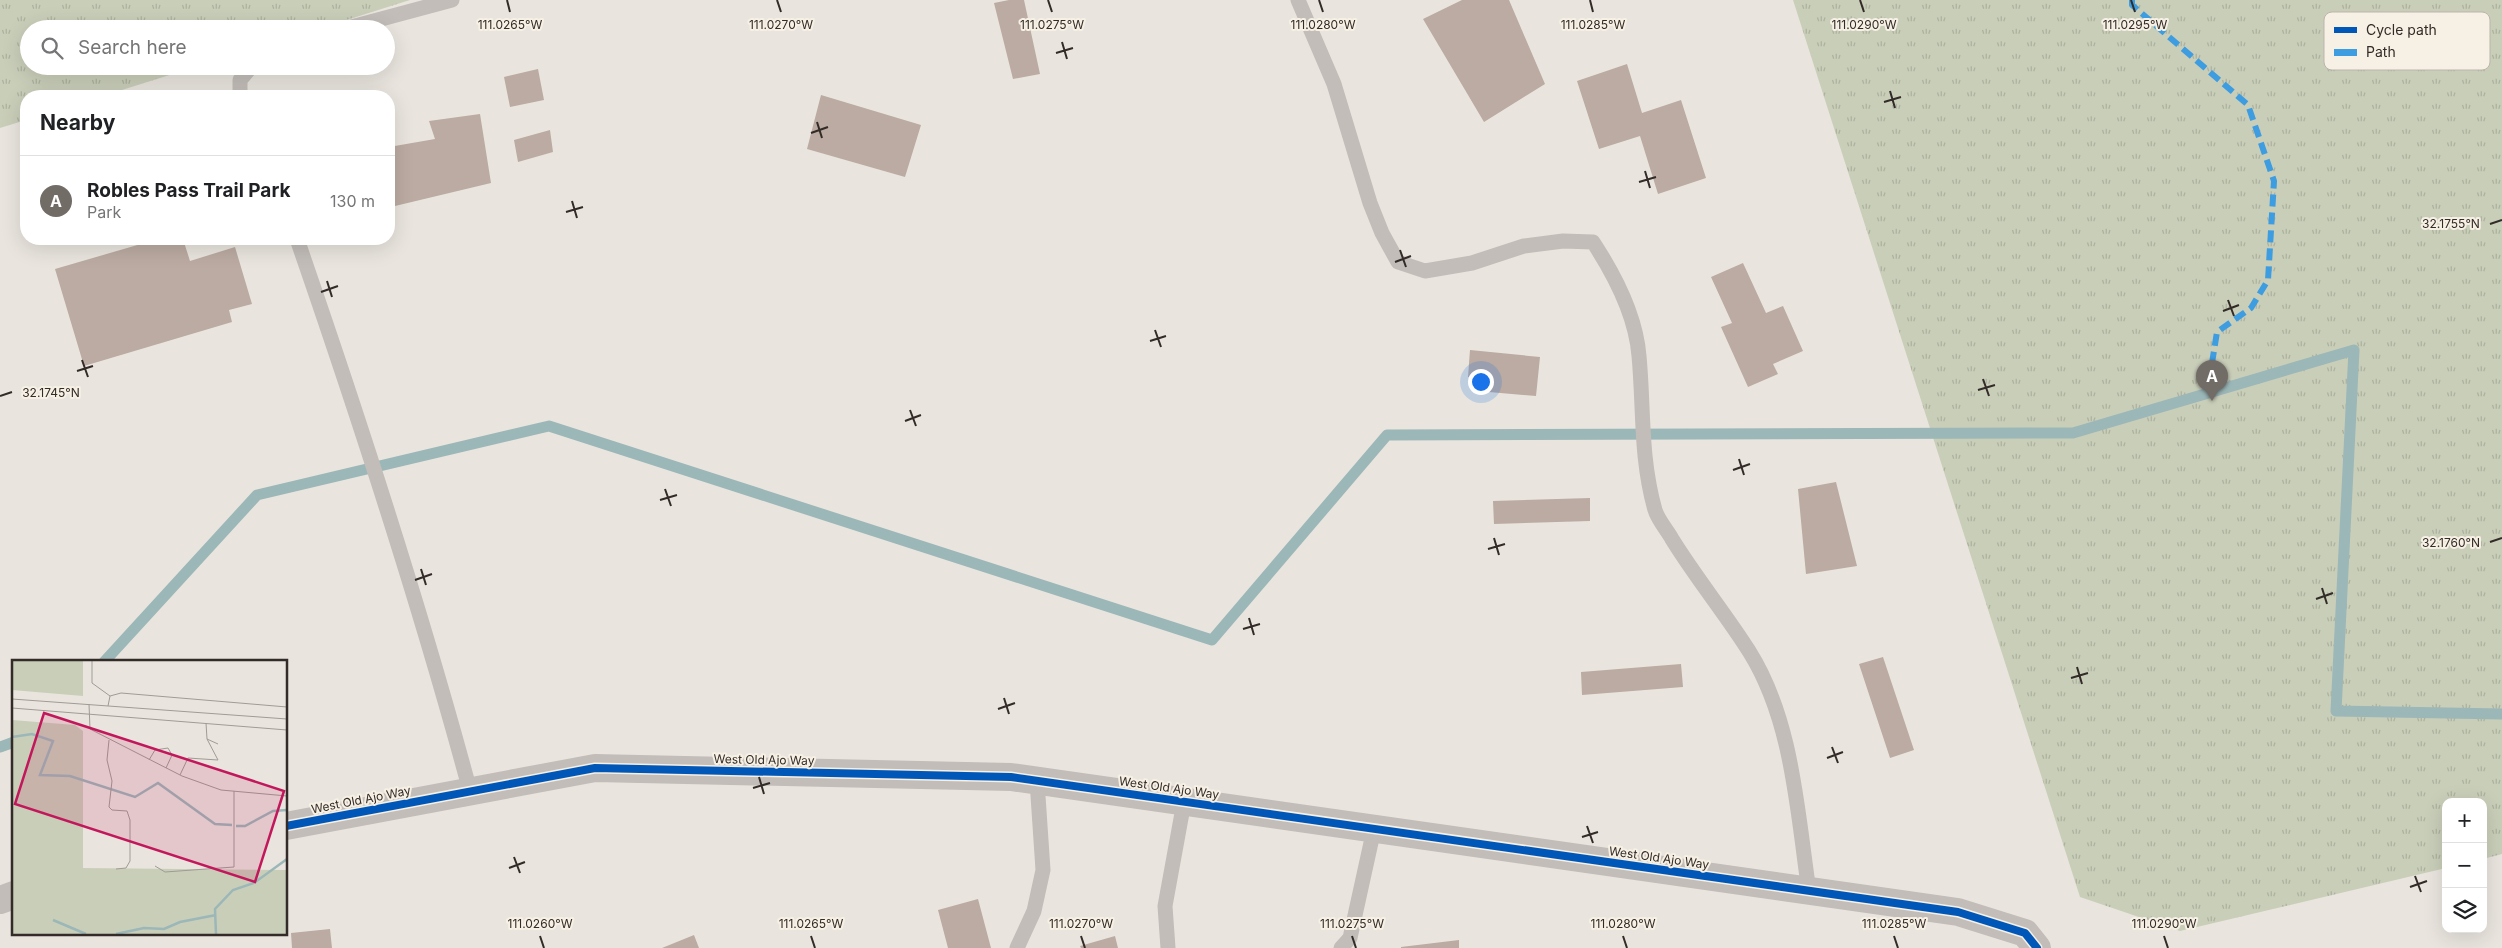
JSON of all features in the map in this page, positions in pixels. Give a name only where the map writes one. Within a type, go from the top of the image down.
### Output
[{"type":"street","name":"West Old Ajo Way","points":[[288,826],[595,768],[1011,777],[1958,912],[2025,933],[2037,948]]},
{"type":"street","points":[[0,900],[12,896]]},
{"type":"lane","points":[[378,20],[452,0]]},
{"type":"lane","points":[[1298,0],[1334,84],[1370,203],[1382,233],[1398,262],[1425,271],[1472,263],[1524,246],[1563,241],[1593,242],[1607,264],[1629,315],[1639,354],[1641,426],[1656,512],[1690,568],[1749,652],[1773,699],[1789,761],[1809,891]]},
{"type":"lane","points":[[240,90],[240,80],[244,75]]},
{"type":"lane","points":[[299,245],[400,546],[435,661],[470,791]]},
{"type":"lane","points":[[1017,948],[1034,911],[1043,870],[1037,781]]},
{"type":"lane","points":[[1168,948],[1166,906],[1184,802]]},
{"type":"lane","points":[[1341,948],[1350,938],[1374,829]]},
{"type":"green space","points":[[0,0],[410,0],[347,20],[20,20],[20,75],[170,75],[122,90],[20,90],[20,122],[0,128]]},
{"type":"green space","points":[[1793,0],[2502,0],[2502,854],[2487,858],[2487,798],[2442,798],[2442,869],[2180,931],[2080,897]]},
{"type":"building","points":[[1024,0],[1040,74],[1013,79],[994,3]]},
{"type":"building","points":[[1462,0],[1509,0],[1545,84],[1484,122],[1423,19]]},
{"type":"building","points":[[1627,64],[1642,113],[1681,100],[1706,178],[1658,194],[1640,136],[1599,149],[1577,81]]},
{"type":"building","points":[[538,69],[544,100],[510,107],[504,77]]},
{"type":"building","points":[[821,95],[921,125],[905,177],[807,149]]},
{"type":"building","points":[[480,114],[491,183],[395,206],[395,146],[435,139],[429,121]]},
{"type":"building","points":[[550,130],[553,152],[518,162],[514,140]]},
{"type":"building","points":[[137,245],[185,245],[190,261],[235,247],[252,304],[229,310],[232,322],[84,366],[55,269]]},
{"type":"building","points":[[1743,263],[1766,313],[1783,306],[1803,351],[1773,364],[1778,374],[1748,387],[1721,327],[1732,323],[1711,277]]},
{"type":"building","points":[[1470,350],[1540,357],[1536,396],[1489,392],[1491,379],[1468,377]]},
{"type":"building","points":[[1836,482],[1857,566],[1806,574],[1798,489]]},
{"type":"building","points":[[1590,498],[1590,521],[1494,524],[1493,501]]},
{"type":"building","points":[[1883,657],[1914,750],[1890,758],[1859,664]]},
{"type":"building","points":[[1681,664],[1683,687],[1582,695],[1581,672]]},
{"type":"building","points":[[978,899],[991,948],[948,948],[938,910]]},
{"type":"building","points":[[330,929],[332,948],[292,948],[291,933]]},
{"type":"building","points":[[694,935],[699,948],[662,948]]},
{"type":"building","points":[[1115,936],[1118,948],[1081,948],[1080,946]]},
{"type":"building","points":[[1459,940],[1459,948],[1401,948],[1401,947]]},
{"type":"waterway","points":[[106,660],[257,495],[549,426],[1212,640],[1387,435],[2073,433],[2354,350],[2336,711],[2502,714]]},
{"type":"waterway","points":[[0,747],[12,743]]},
{"type":"marked path","points":[[2132,0],[2132,5],[2248,105],[2274,181],[2268,280],[2251,308],[2217,332],[2212,363]]},
{"type":"cycle path","points":[[288,826],[595,768],[1011,777],[1958,912],[2025,933],[2037,948]]},
{"type":"place","name":"Robles Pass Trail Park","points":[[2212,401]]}]
